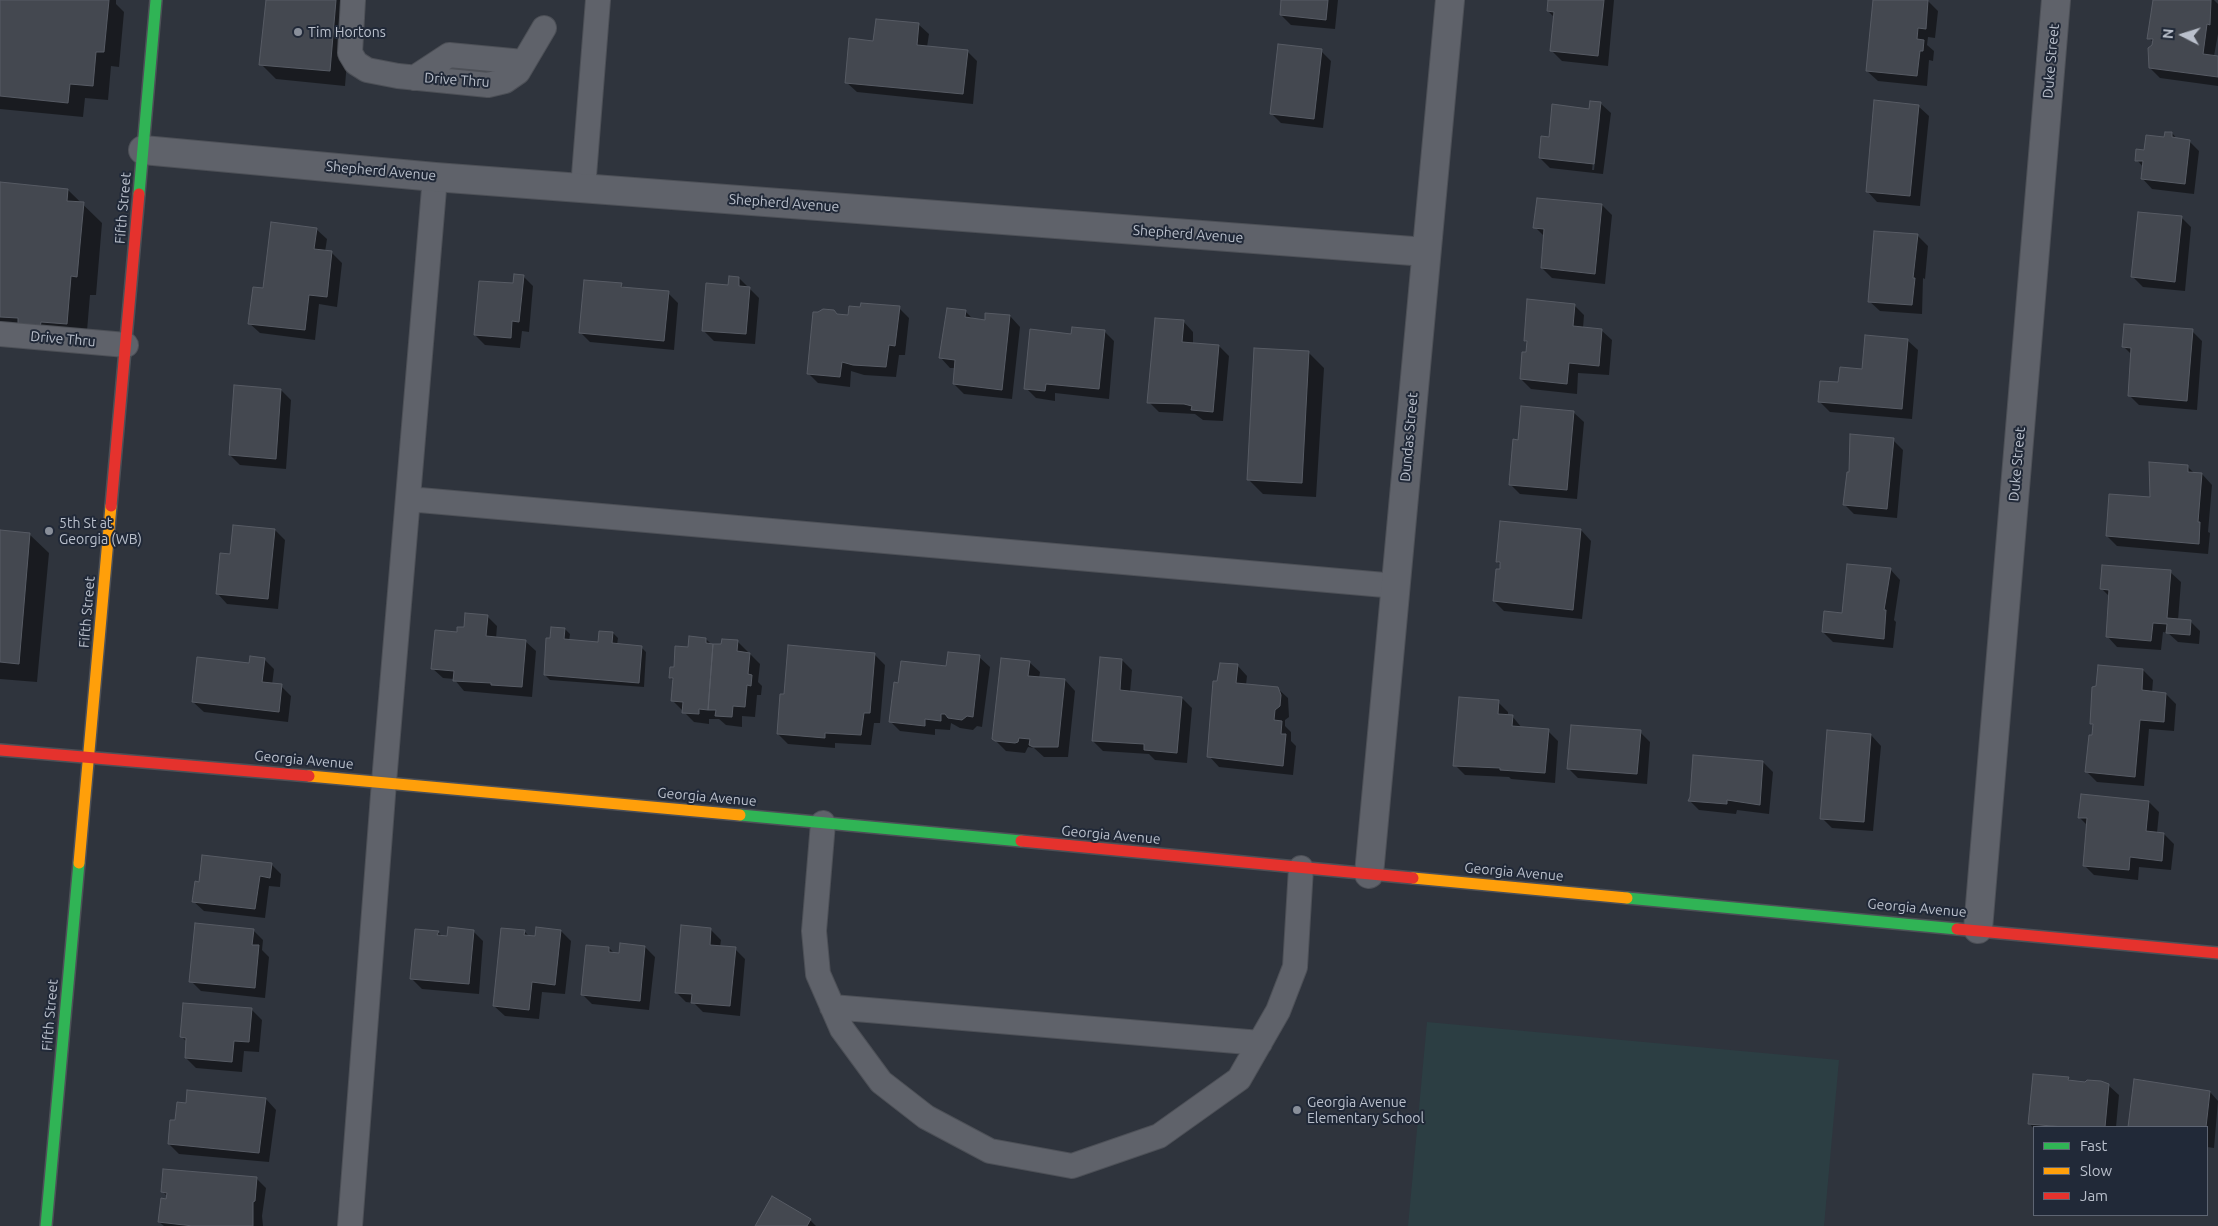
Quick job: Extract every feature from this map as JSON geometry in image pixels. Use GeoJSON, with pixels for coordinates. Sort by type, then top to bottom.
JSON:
{"type":"FeatureCollection","features":[{"type":"Feature","properties":{"kind":"street","name":"Fifth Street"},"geometry":{"type":"LineString","coordinates":[[46,1226],[156,0]]}},
{"type":"Feature","properties":{"kind":"street","name":"Dundas Street"},"geometry":{"type":"LineString","coordinates":[[1369,874],[1450,0]]}},
{"type":"Feature","properties":{"kind":"street","name":"Duke Street"},"geometry":{"type":"LineString","coordinates":[[1978,928],[2056,0]]}},
{"type":"Feature","properties":{"kind":"street","name":"Shepherd Avenue"},"geometry":{"type":"LineString","coordinates":[[143,150],[435,177],[1426,252]]}},
{"type":"Feature","properties":{"kind":"street","name":"Georgia Avenue"},"geometry":{"type":"LineString","coordinates":[[0,750],[384,782],[1301,868],[1978,928],[2218,953]]}},
{"type":"Feature","properties":{"kind":"lane","name":"Drive Thru"},"geometry":{"type":"LineString","coordinates":[[353,0],[350,53],[356,63],[366,70],[414,78],[448,55],[523,62],[544,28]]}},
{"type":"Feature","properties":{"kind":"lane"},"geometry":{"type":"LineString","coordinates":[[583,188],[598,0]]}},
{"type":"Feature","properties":{"kind":"lane"},"geometry":{"type":"LineString","coordinates":[[350,1226],[384,782],[435,177]]}},
{"type":"Feature","properties":{"kind":"lane","name":"Drive Thru"},"geometry":{"type":"LineString","coordinates":[[0,334],[126,345]]}},
{"type":"Feature","properties":{"kind":"lane"},"geometry":{"type":"LineString","coordinates":[[408,499],[1396,586]]}},
{"type":"Feature","properties":{"kind":"lane"},"geometry":{"type":"LineString","coordinates":[[823,823],[814,931],[818,974],[842,1029],[881,1082],[926,1117],[990,1151],[1072,1166],[1159,1136],[1239,1079],[1278,1011],[1295,967],[1301,868]]}},
{"type":"Feature","properties":{"kind":"lane"},"geometry":{"type":"LineString","coordinates":[[832,1007],[1260,1043]]}},
{"type":"Feature","properties":{"kind":"shaded area"},"geometry":{"type":"Polygon","coordinates":[[[1427,1022],[1839,1060],[1824,1226],[1408,1226],[1427,1022]]]}},
{"type":"Feature","properties":{"kind":"building"},"geometry":{"type":"Polygon","coordinates":[[[0,0],[109,0],[104,52],[96,52],[93,86],[70,84],[68,103],[0,96],[0,0]]]}},
{"type":"Feature","properties":{"kind":"building","name":"Tim Hortons"},"geometry":{"type":"Polygon","coordinates":[[[266,0],[336,0],[330,71],[259,65],[266,0]]]}},
{"type":"Feature","properties":{"kind":"building"},"geometry":{"type":"Polygon","coordinates":[[[1281,0],[1328,0],[1326,20],[1280,15],[1281,0]]]}},
{"type":"Feature","properties":{"kind":"building"},"geometry":{"type":"Polygon","coordinates":[[[1548,0],[1604,0],[1598,56],[1550,51],[1554,12],[1547,11],[1548,0]]]}},
{"type":"Feature","properties":{"kind":"building"},"geometry":{"type":"Polygon","coordinates":[[[1873,0],[1928,0],[1926,29],[1918,28],[1917,39],[1924,40],[1923,51],[1920,51],[1917,76],[1866,71],[1873,0]]]}},
{"type":"Feature","properties":{"kind":"building"},"geometry":{"type":"Polygon","coordinates":[[[2153,0],[2211,0],[2210,25],[2207,24],[2203,54],[2218,56],[2218,77],[2149,68],[2148,48],[2152,45],[2153,39],[2147,39],[2153,0]]]}},
{"type":"Feature","properties":{"kind":"building"},"geometry":{"type":"Polygon","coordinates":[[[876,19],[919,23],[917,45],[968,50],[963,94],[845,83],[849,38],[873,41],[876,19]]]}},
{"type":"Feature","properties":{"kind":"building"},"geometry":{"type":"Polygon","coordinates":[[[1278,44],[1322,49],[1314,119],[1270,114],[1278,44]]]}},
{"type":"Feature","properties":{"kind":"building"},"geometry":{"type":"Polygon","coordinates":[[[1874,100],[1919,105],[1910,196],[1866,192],[1874,100]]]}},
{"type":"Feature","properties":{"kind":"building"},"geometry":{"type":"Polygon","coordinates":[[[1590,101],[1601,102],[1594,164],[1539,158],[1541,136],[1549,137],[1552,104],[1589,109],[1590,101]]]}},
{"type":"Feature","properties":{"kind":"building"},"geometry":{"type":"Polygon","coordinates":[[[2165,132],[2172,132],[2172,137],[2190,140],[2185,184],[2141,179],[2143,161],[2135,161],[2136,149],[2144,150],[2146,135],[2164,137],[2165,132]]]}},
{"type":"Feature","properties":{"kind":"building"},"geometry":{"type":"Polygon","coordinates":[[[0,182],[68,189],[67,201],[84,202],[77,277],[71,276],[67,324],[41,322],[40,328],[18,326],[18,318],[0,317],[0,182]]]}},
{"type":"Feature","properties":{"kind":"building"},"geometry":{"type":"Polygon","coordinates":[[[1537,198],[1602,204],[1595,274],[1541,268],[1544,229],[1533,228],[1537,198]]]}},
{"type":"Feature","properties":{"kind":"building"},"geometry":{"type":"Polygon","coordinates":[[[2138,212],[2182,216],[2175,282],[2131,277],[2138,212]]]}},
{"type":"Feature","properties":{"kind":"building"},"geometry":{"type":"Polygon","coordinates":[[[271,222],[317,228],[314,249],[332,251],[327,297],[309,295],[305,330],[248,324],[253,287],[263,288],[271,222]]]}},
{"type":"Feature","properties":{"kind":"building"},"geometry":{"type":"Polygon","coordinates":[[[1874,231],[1918,234],[1912,305],[1868,302],[1874,231]]]}},
{"type":"Feature","properties":{"kind":"building"},"geometry":{"type":"Polygon","coordinates":[[[514,274],[524,275],[519,322],[512,321],[511,338],[474,335],[479,281],[513,283],[514,274]]]}},
{"type":"Feature","properties":{"kind":"building"},"geometry":{"type":"Polygon","coordinates":[[[729,276],[739,277],[739,286],[750,287],[746,334],[702,331],[706,283],[728,285],[729,276]]]}},
{"type":"Feature","properties":{"kind":"building"},"geometry":{"type":"Polygon","coordinates":[[[584,280],[622,283],[621,287],[669,291],[664,341],[579,333],[584,280]]]}},
{"type":"Feature","properties":{"kind":"building"},"geometry":{"type":"Polygon","coordinates":[[[1527,299],[1575,304],[1573,326],[1602,329],[1599,366],[1569,363],[1567,384],[1520,379],[1522,352],[1526,352],[1527,341],[1524,341],[1527,299]]]}},
{"type":"Feature","properties":{"kind":"building"},"geometry":{"type":"Polygon","coordinates":[[[861,303],[900,306],[895,346],[889,345],[886,367],[853,365],[842,362],[840,377],[807,374],[813,312],[823,309],[834,310],[837,314],[848,315],[849,306],[860,307],[861,303]]]}},
{"type":"Feature","properties":{"kind":"building"},"geometry":{"type":"Polygon","coordinates":[[[947,308],[966,310],[965,317],[985,320],[985,313],[1010,315],[1002,390],[953,384],[955,360],[939,358],[947,308]]]}},
{"type":"Feature","properties":{"kind":"building"},"geometry":{"type":"Polygon","coordinates":[[[1155,318],[1184,320],[1182,342],[1219,345],[1213,412],[1191,410],[1192,406],[1184,404],[1147,403],[1155,318]]]}},
{"type":"Feature","properties":{"kind":"building"},"geometry":{"type":"Polygon","coordinates":[[[2124,324],[2193,329],[2187,401],[2128,396],[2131,348],[2122,347],[2124,324]]]}},
{"type":"Feature","properties":{"kind":"building"},"geometry":{"type":"Polygon","coordinates":[[[1072,327],[1105,330],[1099,389],[1046,384],[1045,391],[1024,389],[1030,329],[1071,334],[1072,327]]]}},
{"type":"Feature","properties":{"kind":"building"},"geometry":{"type":"Polygon","coordinates":[[[1865,335],[1908,339],[1902,409],[1818,402],[1820,381],[1838,382],[1840,367],[1862,369],[1865,335]]]}},
{"type":"Feature","properties":{"kind":"building"},"geometry":{"type":"Polygon","coordinates":[[[1254,348],[1309,351],[1302,483],[1247,480],[1254,348]]]}},
{"type":"Feature","properties":{"kind":"building"},"geometry":{"type":"Polygon","coordinates":[[[234,385],[281,389],[276,459],[229,455],[234,385]]]}},
{"type":"Feature","properties":{"kind":"building"},"geometry":{"type":"Polygon","coordinates":[[[1521,406],[1574,411],[1567,490],[1509,485],[1513,439],[1518,440],[1521,406]]]}},
{"type":"Feature","properties":{"kind":"building"},"geometry":{"type":"Polygon","coordinates":[[[1850,434],[1894,438],[1887,509],[1843,505],[1847,472],[1849,472],[1850,434]]]}},
{"type":"Feature","properties":{"kind":"building"},"geometry":{"type":"Polygon","coordinates":[[[2149,462],[2188,465],[2188,472],[2202,473],[2198,522],[2200,522],[2199,544],[2106,536],[2109,494],[2150,497],[2149,462]]]}},
{"type":"Feature","properties":{"kind":"building"},"geometry":{"type":"Polygon","coordinates":[[[1500,521],[1581,529],[1573,610],[1493,601],[1496,569],[1500,569],[1500,562],[1496,562],[1500,521]]]}},
{"type":"Feature","properties":{"kind":"building"},"geometry":{"type":"Polygon","coordinates":[[[233,525],[275,529],[268,599],[216,594],[220,553],[230,554],[233,525]]]}},
{"type":"Feature","properties":{"kind":"building"},"geometry":{"type":"Polygon","coordinates":[[[0,530],[30,533],[19,664],[0,662],[0,530]]]}},
{"type":"Feature","properties":{"kind":"building"},"geometry":{"type":"Polygon","coordinates":[[[1847,564],[1891,568],[1884,610],[1886,610],[1884,639],[1822,632],[1824,611],[1842,613],[1847,564]]]}},
{"type":"Feature","properties":{"kind":"building"},"geometry":{"type":"Polygon","coordinates":[[[2102,565],[2171,570],[2167,618],[2191,620],[2190,635],[2166,633],[2167,624],[2153,623],[2151,641],[2106,637],[2109,590],[2100,589],[2102,565]]]}},
{"type":"Feature","properties":{"kind":"building"},"geometry":{"type":"Polygon","coordinates":[[[465,613],[488,615],[486,636],[526,640],[522,687],[453,681],[454,671],[431,669],[435,630],[457,632],[457,627],[464,627],[465,613]]]}},
{"type":"Feature","properties":{"kind":"building"},"geometry":{"type":"Polygon","coordinates":[[[551,627],[565,628],[564,639],[598,642],[599,631],[613,632],[612,643],[642,646],[639,683],[544,675],[546,638],[550,638],[551,627]]]}},
{"type":"Feature","properties":{"kind":"building"},"geometry":{"type":"Polygon","coordinates":[[[689,636],[706,638],[706,643],[713,644],[708,710],[699,709],[699,714],[682,713],[683,702],[671,701],[673,678],[669,678],[670,667],[674,667],[675,646],[688,647],[689,636]]]}},
{"type":"Feature","properties":{"kind":"building"},"geometry":{"type":"Polygon","coordinates":[[[722,639],[738,640],[737,651],[750,653],[748,674],[752,675],[751,686],[747,685],[745,707],[733,706],[732,717],[715,716],[716,710],[708,710],[713,644],[721,644],[722,639]]]}},
{"type":"Feature","properties":{"kind":"building"},"geometry":{"type":"Polygon","coordinates":[[[788,645],[875,653],[870,713],[864,713],[861,735],[825,733],[825,738],[777,734],[780,694],[784,694],[788,645]]]}},
{"type":"Feature","properties":{"kind":"building"},"geometry":{"type":"Polygon","coordinates":[[[948,652],[980,655],[973,717],[967,716],[962,720],[948,718],[945,714],[941,714],[941,721],[925,719],[925,726],[889,722],[894,682],[898,683],[901,661],[946,666],[948,652]]]}},
{"type":"Feature","properties":{"kind":"building"},"geometry":{"type":"Polygon","coordinates":[[[250,656],[265,658],[262,682],[282,684],[279,712],[192,702],[197,657],[249,663],[250,656]]]}},
{"type":"Feature","properties":{"kind":"building"},"geometry":{"type":"Polygon","coordinates":[[[1100,657],[1122,659],[1120,690],[1182,697],[1177,753],[1144,750],[1144,744],[1092,741],[1100,657]]]}},
{"type":"Feature","properties":{"kind":"building"},"geometry":{"type":"Polygon","coordinates":[[[1001,658],[1030,661],[1028,676],[1065,679],[1058,747],[1033,747],[1029,745],[1030,739],[1019,738],[1018,742],[1015,743],[992,739],[1001,658]]]}},
{"type":"Feature","properties":{"kind":"building"},"geometry":{"type":"Polygon","coordinates":[[[1220,663],[1238,664],[1236,683],[1278,687],[1281,695],[1280,706],[1275,710],[1274,720],[1282,721],[1281,734],[1286,734],[1283,766],[1207,757],[1213,681],[1217,681],[1220,663]]]}},
{"type":"Feature","properties":{"kind":"building"},"geometry":{"type":"Polygon","coordinates":[[[2098,665],[2143,669],[2142,690],[2166,693],[2164,722],[2140,720],[2135,777],[2085,772],[2089,735],[2092,735],[2093,724],[2090,724],[2092,687],[2096,686],[2098,665]]]}},
{"type":"Feature","properties":{"kind":"building"},"geometry":{"type":"Polygon","coordinates":[[[1459,697],[1499,700],[1498,714],[1513,715],[1512,726],[1549,729],[1545,773],[1500,770],[1500,768],[1453,766],[1459,697]]]}},
{"type":"Feature","properties":{"kind":"building"},"geometry":{"type":"Polygon","coordinates":[[[1571,725],[1641,730],[1637,774],[1567,769],[1571,725]]]}},
{"type":"Feature","properties":{"kind":"building"},"geometry":{"type":"Polygon","coordinates":[[[1827,730],[1871,734],[1864,822],[1820,819],[1827,730]]]}},
{"type":"Feature","properties":{"kind":"building"},"geometry":{"type":"Polygon","coordinates":[[[1693,755],[1763,761],[1760,805],[1727,800],[1727,804],[1688,801],[1690,797],[1693,755]]]}},
{"type":"Feature","properties":{"kind":"building"},"geometry":{"type":"Polygon","coordinates":[[[2081,794],[2149,801],[2146,831],[2164,833],[2162,861],[2130,857],[2129,870],[2083,866],[2087,818],[2078,818],[2081,794]]]}},
{"type":"Feature","properties":{"kind":"building"},"geometry":{"type":"Polygon","coordinates":[[[202,855],[272,863],[270,878],[260,876],[255,909],[192,902],[195,881],[199,882],[202,855]]]}},
{"type":"Feature","properties":{"kind":"building"},"geometry":{"type":"Polygon","coordinates":[[[195,923],[254,929],[252,945],[259,945],[255,988],[189,982],[195,923]]]}},
{"type":"Feature","properties":{"kind":"building"},"geometry":{"type":"Polygon","coordinates":[[[681,925],[711,928],[710,945],[736,947],[730,1006],[691,1003],[692,994],[675,993],[681,925]]]}},
{"type":"Feature","properties":{"kind":"building"},"geometry":{"type":"Polygon","coordinates":[[[448,927],[474,930],[469,984],[410,979],[415,929],[439,931],[437,935],[447,936],[448,927]]]}},
{"type":"Feature","properties":{"kind":"building"},"geometry":{"type":"Polygon","coordinates":[[[536,927],[561,930],[555,985],[532,982],[529,1010],[493,1006],[501,928],[525,930],[524,935],[535,936],[536,927]]]}},
{"type":"Feature","properties":{"kind":"building"},"geometry":{"type":"Polygon","coordinates":[[[620,943],[645,946],[640,1001],[581,995],[586,945],[609,947],[609,952],[619,953],[620,943]]]}},
{"type":"Feature","properties":{"kind":"building"},"geometry":{"type":"Polygon","coordinates":[[[183,1003],[252,1008],[249,1042],[234,1041],[232,1062],[185,1058],[186,1038],[180,1037],[183,1003]]]}},
{"type":"Feature","properties":{"kind":"building"},"geometry":{"type":"Polygon","coordinates":[[[2033,1074],[2069,1077],[2068,1080],[2085,1082],[2087,1080],[2101,1081],[2109,1084],[2105,1126],[2028,1124],[2033,1074]]]}},
{"type":"Feature","properties":{"kind":"building"},"geometry":{"type":"Polygon","coordinates":[[[2134,1079],[2210,1091],[2206,1126],[2128,1126],[2134,1079]]]}},
{"type":"Feature","properties":{"kind":"building"},"geometry":{"type":"Polygon","coordinates":[[[187,1090],[266,1098],[259,1153],[168,1144],[170,1120],[175,1120],[177,1102],[186,1103],[187,1090]]]}},
{"type":"Feature","properties":{"kind":"building"},"geometry":{"type":"Polygon","coordinates":[[[163,1169],[257,1177],[255,1201],[253,1202],[253,1226],[193,1226],[158,1222],[161,1198],[166,1199],[167,1193],[161,1192],[163,1169]]]}},
{"type":"Feature","properties":{"kind":"building"},"geometry":{"type":"Polygon","coordinates":[[[772,1196],[811,1219],[807,1226],[755,1226],[772,1196]]]}},
{"type":"Feature","properties":{"kind":"traffic: fast"},"geometry":{"type":"LineString","coordinates":[[139,194],[156,0]]}},
{"type":"Feature","properties":{"kind":"traffic: fast"},"geometry":{"type":"LineString","coordinates":[[740,815],[1021,841]]}},
{"type":"Feature","properties":{"kind":"traffic: fast"},"geometry":{"type":"LineString","coordinates":[[46,1226],[79,863]]}},
{"type":"Feature","properties":{"kind":"traffic: fast"},"geometry":{"type":"LineString","coordinates":[[1627,898],[1957,929]]}},
{"type":"Feature","properties":{"kind":"traffic: slow"},"geometry":{"type":"LineString","coordinates":[[79,863],[111,506]]}},
{"type":"Feature","properties":{"kind":"traffic: slow"},"geometry":{"type":"LineString","coordinates":[[309,776],[740,815]]}},
{"type":"Feature","properties":{"kind":"traffic: slow"},"geometry":{"type":"LineString","coordinates":[[1413,878],[1627,898]]}},
{"type":"Feature","properties":{"kind":"traffic: jam"},"geometry":{"type":"LineString","coordinates":[[111,506],[139,194]]}},
{"type":"Feature","properties":{"kind":"traffic: jam"},"geometry":{"type":"LineString","coordinates":[[0,750],[309,776]]}},
{"type":"Feature","properties":{"kind":"traffic: jam"},"geometry":{"type":"LineString","coordinates":[[1021,841],[1413,878]]}},
{"type":"Feature","properties":{"kind":"traffic: jam"},"geometry":{"type":"LineString","coordinates":[[1957,929],[2218,953]]}},
{"type":"Feature","properties":{"kind":"place","name":"Tim Hortons"},"geometry":{"type":"Point","coordinates":[298,32]}},
{"type":"Feature","properties":{"kind":"place","name":"5th St at Georgia (WB)"},"geometry":{"type":"Point","coordinates":[49,531]}},
{"type":"Feature","properties":{"kind":"place","name":"Georgia Avenue Elementary School"},"geometry":{"type":"Point","coordinates":[1297,1110]}}]}
